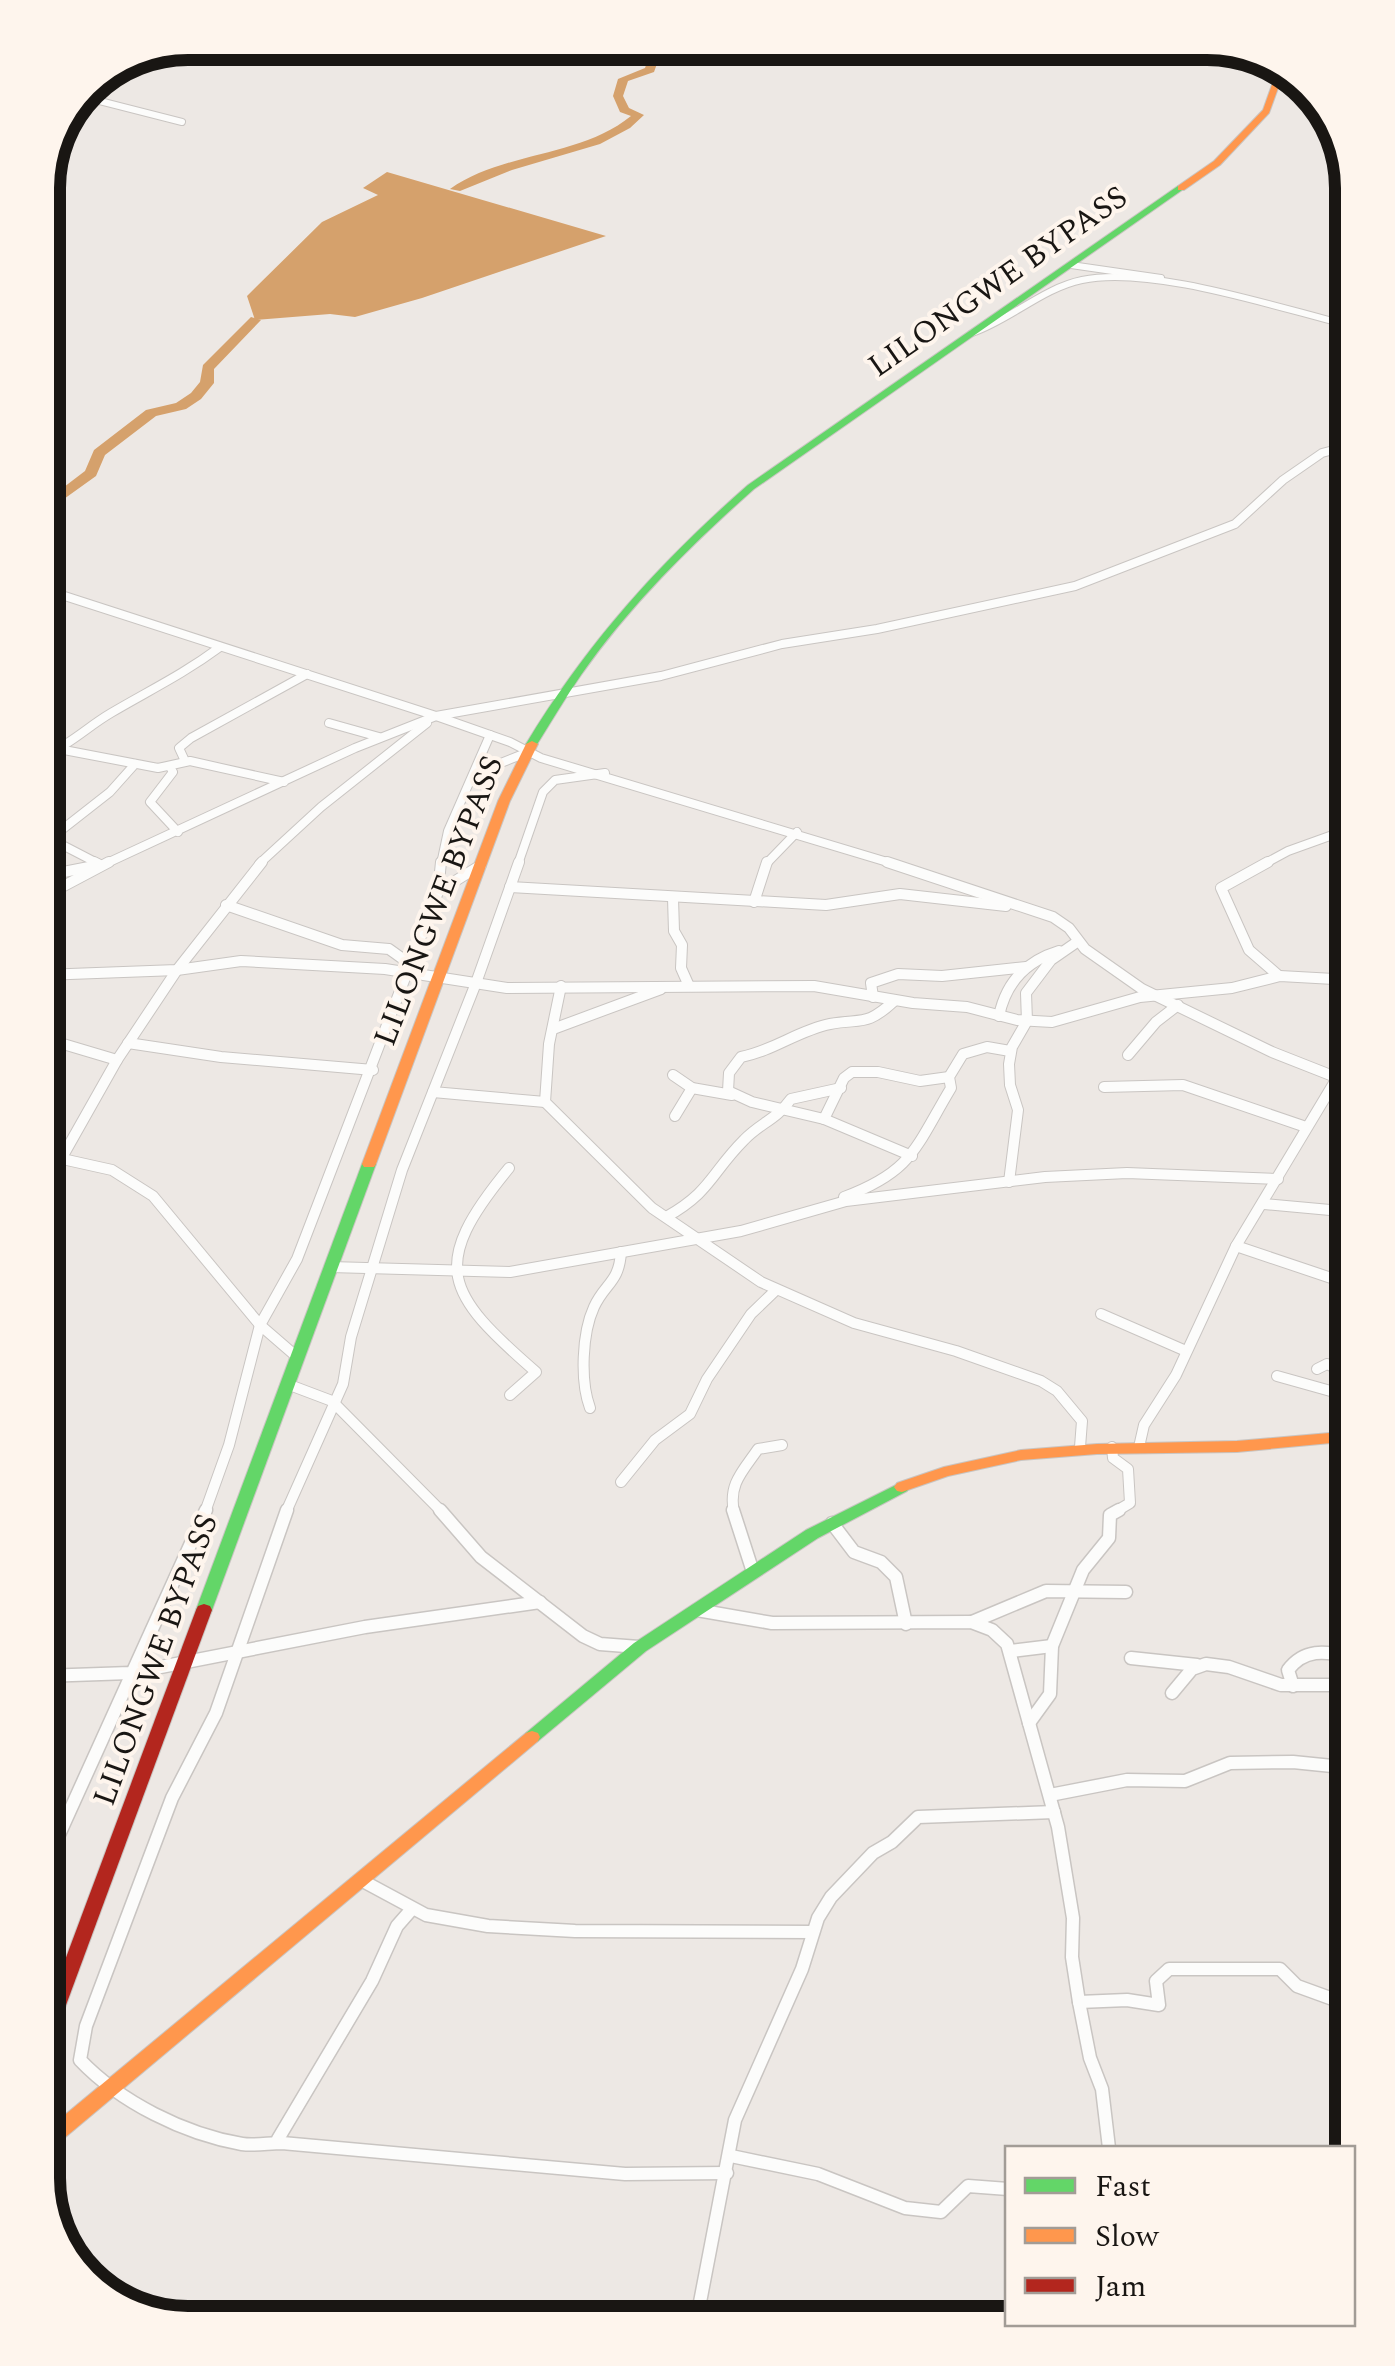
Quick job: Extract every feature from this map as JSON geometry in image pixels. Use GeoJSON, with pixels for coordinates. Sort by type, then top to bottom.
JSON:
{"type":"FeatureCollection","features":[{"type":"Feature","properties":{"kind":"main road","name":"LILONGWE BYPASS"},"geometry":{"type":"LineString","coordinates":[[60,1996],[480,865],[526,753],[560,692],[632,598],[707,524],[751,487],[1194,181],[1238,146],[1266,112],[1278,81]]}},
{"type":"Feature","properties":{"kind":"main road"},"geometry":{"type":"LineString","coordinates":[[60,2130],[640,1647],[832,1523],[892,1491],[942,1471],[1008,1455],[1080,1448],[1226,1446],[1335,1437]]}},
{"type":"Feature","properties":{"kind":"street"},"geometry":{"type":"LineString","coordinates":[[95,100],[182,122]]}},
{"type":"Feature","properties":{"kind":"street"},"geometry":{"type":"LineString","coordinates":[[1071,265],[1131,272],[1335,319]]}},
{"type":"Feature","properties":{"kind":"street"},"geometry":{"type":"LineString","coordinates":[[971,333],[998,325],[1078,280],[1100,276],[1335,320]]}},
{"type":"Feature","properties":{"kind":"street"},"geometry":{"type":"LineString","coordinates":[[60,887],[100,864],[178,832],[379,737],[436,716],[661,676],[782,644],[877,629],[1075,586],[1235,524],[1283,480],[1322,453],[1335,450]]}},
{"type":"Feature","properties":{"kind":"street"},"geometry":{"type":"LineString","coordinates":[[60,595],[436,716],[510,742],[526,753],[797,832],[1025,908],[1069,928],[1076,942],[1127,980],[1335,1082]]}},
{"type":"Feature","properties":{"kind":"street"},"geometry":{"type":"LineString","coordinates":[[62,748],[109,714],[140,701],[220,647]]}},
{"type":"Feature","properties":{"kind":"street"},"geometry":{"type":"LineString","coordinates":[[284,782],[185,761],[179,756],[179,748],[307,674]]}},
{"type":"Feature","properties":{"kind":"street"},"geometry":{"type":"LineString","coordinates":[[297,1358],[260,1324],[153,1196],[112,1170],[61,1157],[116,1060],[226,905],[281,841],[436,716]]}},
{"type":"Feature","properties":{"kind":"street"},"geometry":{"type":"LineString","coordinates":[[330,723],[379,737]]}},
{"type":"Feature","properties":{"kind":"street"},"geometry":{"type":"LineString","coordinates":[[60,1830],[130,1673],[157,1626],[205,1513],[229,1445],[260,1324],[297,1258],[373,1070],[438,892],[444,870],[442,850],[478,772],[490,735]]}},
{"type":"Feature","properties":{"kind":"street"},"geometry":{"type":"LineString","coordinates":[[62,748],[135,764],[170,767],[185,761]]}},
{"type":"Feature","properties":{"kind":"street"},"geometry":{"type":"LineString","coordinates":[[478,772],[526,753]]}},
{"type":"Feature","properties":{"kind":"street"},"geometry":{"type":"LineString","coordinates":[[60,827],[110,792],[135,764]]}},
{"type":"Feature","properties":{"kind":"street"},"geometry":{"type":"LineString","coordinates":[[170,767],[173,772],[150,802],[178,832]]}},
{"type":"Feature","properties":{"kind":"street"},"geometry":{"type":"LineString","coordinates":[[605,773],[549,784],[396,1188],[351,1337],[342,1384],[278,1529],[216,1714],[172,1798],[86,2026],[80,2060],[90,2074],[114,2088],[206,2133],[248,2144],[278,2139],[297,2146],[624,2174],[727,2174]]}},
{"type":"Feature","properties":{"kind":"street"},"geometry":{"type":"LineString","coordinates":[[754,902],[768,861],[797,832]]}},
{"type":"Feature","properties":{"kind":"street"},"geometry":{"type":"LineString","coordinates":[[1280,976],[1249,950],[1222,888],[1288,850],[1335,834]]}},
{"type":"Feature","properties":{"kind":"street"},"geometry":{"type":"LineString","coordinates":[[60,844],[100,864]]}},
{"type":"Feature","properties":{"kind":"street"},"geometry":{"type":"LineString","coordinates":[[60,872],[100,864]]}},
{"type":"Feature","properties":{"kind":"street"},"geometry":{"type":"LineString","coordinates":[[438,892],[480,865]]}},
{"type":"Feature","properties":{"kind":"street"},"geometry":{"type":"LineString","coordinates":[[510,888],[833,905],[900,894],[1025,908]]}},
{"type":"Feature","properties":{"kind":"street"},"geometry":{"type":"LineString","coordinates":[[673,898],[674,930],[682,945],[682,968],[689,986]]}},
{"type":"Feature","properties":{"kind":"street"},"geometry":{"type":"LineString","coordinates":[[226,905],[342,945],[389,949],[403,960],[407,971]]}},
{"type":"Feature","properties":{"kind":"street"},"geometry":{"type":"LineString","coordinates":[[1009,1182],[1018,1110],[1010,1085],[1010,1052],[1027,1020],[1026,992],[1076,942]]}},
{"type":"Feature","properties":{"kind":"street"},"geometry":{"type":"LineString","coordinates":[[999,1016],[1002,994],[1026,968],[1044,956],[1064,950]]}},
{"type":"Feature","properties":{"kind":"street"},"geometry":{"type":"LineString","coordinates":[[60,975],[177,970],[241,961],[407,971],[507,988],[814,986],[966,1007],[1027,1020],[1072,1020],[1156,994],[1232,988],[1280,976],[1335,979]]}},
{"type":"Feature","properties":{"kind":"street"},"geometry":{"type":"LineString","coordinates":[[873,997],[875,980],[898,974],[942,976],[1026,968]]}},
{"type":"Feature","properties":{"kind":"street"},"geometry":{"type":"LineString","coordinates":[[545,1102],[561,986]]}},
{"type":"Feature","properties":{"kind":"street"},"geometry":{"type":"LineString","coordinates":[[554,1030],[667,987]]}},
{"type":"Feature","properties":{"kind":"street"},"geometry":{"type":"LineString","coordinates":[[733,1096],[728,1092],[729,1073],[741,1057],[763,1053],[829,1024],[857,1024],[880,1014],[894,1000]]}},
{"type":"Feature","properties":{"kind":"street"},"geometry":{"type":"LineString","coordinates":[[1128,1055],[1156,1022],[1178,1005]]}},
{"type":"Feature","properties":{"kind":"street"},"geometry":{"type":"LineString","coordinates":[[128,1042],[220,1057],[373,1070]]}},
{"type":"Feature","properties":{"kind":"street"},"geometry":{"type":"LineString","coordinates":[[60,1043],[116,1060]]}},
{"type":"Feature","properties":{"kind":"street"},"geometry":{"type":"LineString","coordinates":[[824,1119],[844,1078],[852,1072],[878,1072],[920,1081],[948,1077],[967,1050],[987,1047],[1010,1052]]}},
{"type":"Feature","properties":{"kind":"street"},"geometry":{"type":"LineString","coordinates":[[672,1074],[679,1083],[692,1088],[824,1119],[912,1156]]}},
{"type":"Feature","properties":{"kind":"street"},"geometry":{"type":"LineString","coordinates":[[822,1208],[883,1182],[912,1156],[951,1088],[948,1077]]}},
{"type":"Feature","properties":{"kind":"street"},"geometry":{"type":"LineString","coordinates":[[1139,1448],[1144,1425],[1176,1375],[1236,1246],[1335,1084]]}},
{"type":"Feature","properties":{"kind":"street"},"geometry":{"type":"LineString","coordinates":[[1104,1088],[1182,1085],[1306,1128]]}},
{"type":"Feature","properties":{"kind":"street"},"geometry":{"type":"LineString","coordinates":[[675,1116],[692,1088]]}},
{"type":"Feature","properties":{"kind":"street"},"geometry":{"type":"LineString","coordinates":[[666,1217],[697,1200],[746,1138],[795,1097],[841,1088]]}},
{"type":"Feature","properties":{"kind":"street"},"geometry":{"type":"LineString","coordinates":[[433,1092],[545,1102],[604,1164],[666,1217],[776,1290],[854,1323],[956,1350],[1041,1381],[1057,1391],[1082,1421],[1080,1448]]}},
{"type":"Feature","properties":{"kind":"street"},"geometry":{"type":"LineString","coordinates":[[509,1168],[474,1206],[454,1250],[452,1272],[469,1304],[505,1346],[536,1372],[510,1394]]}},
{"type":"Feature","properties":{"kind":"street"},"geometry":{"type":"LineString","coordinates":[[330,1267],[510,1272],[702,1239],[822,1208],[1102,1173],[1278,1179]]}},
{"type":"Feature","properties":{"kind":"street"},"geometry":{"type":"LineString","coordinates":[[1264,1204],[1335,1210]]}},
{"type":"Feature","properties":{"kind":"street"},"geometry":{"type":"LineString","coordinates":[[1236,1246],[1335,1279]]}},
{"type":"Feature","properties":{"kind":"street"},"geometry":{"type":"LineString","coordinates":[[590,1408],[584,1392],[593,1308],[621,1272],[621,1252]]}},
{"type":"Feature","properties":{"kind":"street"},"geometry":{"type":"LineString","coordinates":[[621,1482],[655,1440],[690,1414],[706,1379],[752,1314],[776,1290]]}},
{"type":"Feature","properties":{"kind":"street"},"geometry":{"type":"LineString","coordinates":[[1102,1314],[1186,1350]]}},
{"type":"Feature","properties":{"kind":"street"},"geometry":{"type":"LineString","coordinates":[[1317,1370],[1327,1364],[1335,1368]]}},
{"type":"Feature","properties":{"kind":"street"},"geometry":{"type":"LineString","coordinates":[[1277,1376],[1291,1376],[1325,1394],[1335,1395]]}},
{"type":"Feature","properties":{"kind":"street"},"geometry":{"type":"LineString","coordinates":[[288,1384],[332,1401],[419,1486],[481,1557],[584,1636],[600,1644],[640,1647]]}},
{"type":"Feature","properties":{"kind":"street"},"geometry":{"type":"LineString","coordinates":[[753,1572],[730,1493],[737,1475],[748,1467],[758,1448],[782,1445]]}},
{"type":"Feature","properties":{"kind":"street"},"geometry":{"type":"LineString","coordinates":[[1030,1723],[1050,1694],[1052,1646],[1083,1570],[1109,1538],[1110,1515],[1130,1503],[1128,1469],[1113,1458],[1112,1447]]}},
{"type":"Feature","properties":{"kind":"street"},"geometry":{"type":"LineString","coordinates":[[832,1523],[854,1552],[881,1562],[896,1577],[906,1624]]}},
{"type":"Feature","properties":{"kind":"street"},"geometry":{"type":"LineString","coordinates":[[696,1610],[772,1623],[971,1622],[1039,1594],[1074,1590],[1126,1592]]}},
{"type":"Feature","properties":{"kind":"street"},"geometry":{"type":"LineString","coordinates":[[60,1675],[130,1673],[183,1665],[365,1627],[540,1602]]}},
{"type":"Feature","properties":{"kind":"street"},"geometry":{"type":"LineString","coordinates":[[971,1622],[992,1630],[1011,1652],[1050,1795],[1073,1918],[1072,1957],[1079,2002],[1090,2058],[1102,2089],[1109,2146]]}},
{"type":"Feature","properties":{"kind":"street"},"geometry":{"type":"LineString","coordinates":[[1011,1652],[1052,1646]]}},
{"type":"Feature","properties":{"kind":"street"},"geometry":{"type":"LineString","coordinates":[[1293,1686],[1288,1670],[1294,1659],[1308,1652],[1335,1654]]}},
{"type":"Feature","properties":{"kind":"street"},"geometry":{"type":"LineString","coordinates":[[1131,1658],[1219,1664],[1293,1686],[1335,1685]]}},
{"type":"Feature","properties":{"kind":"street"},"geometry":{"type":"LineString","coordinates":[[1172,1693],[1198,1665]]}},
{"type":"Feature","properties":{"kind":"street"},"geometry":{"type":"LineString","coordinates":[[1050,1795],[1127,1780],[1185,1781],[1230,1763],[1335,1766]]}},
{"type":"Feature","properties":{"kind":"street"},"geometry":{"type":"LineString","coordinates":[[700,2306],[740,2103],[831,1897],[873,1853],[892,1842],[918,1817],[1054,1812]]}},
{"type":"Feature","properties":{"kind":"street"},"geometry":{"type":"LineString","coordinates":[[361,1880],[411,1910],[442,1920],[575,1932],[813,1932]]}},
{"type":"Feature","properties":{"kind":"street"},"geometry":{"type":"LineString","coordinates":[[278,2139],[372,1981],[397,1926],[411,1910]]}},
{"type":"Feature","properties":{"kind":"street"},"geometry":{"type":"LineString","coordinates":[[1079,2002],[1127,2000],[1159,2005],[1156,1982],[1168,1969],[1250,1968],[1280,1969],[1297,1986],[1335,2000]]}},
{"type":"Feature","properties":{"kind":"street"},"geometry":{"type":"LineString","coordinates":[[731,2156],[818,2174],[905,2208],[941,2212],[968,2186],[1005,2190]]}},
{"type":"Feature","properties":{"kind":"shaded area"},"geometry":{"type":"Polygon","coordinates":[[[387,172],[606,236],[355,317],[330,314],[255,320],[247,296],[322,222],[378,195],[363,188],[387,172]]]}},
{"type":"Feature","properties":{"kind":"waterway"},"geometry":{"type":"LineString","coordinates":[[456,189],[508,167],[580,147],[626,126],[639,115],[624,110],[618,96],[623,79],[650,70],[653,60]]}},
{"type":"Feature","properties":{"kind":"waterway"},"geometry":{"type":"LineString","coordinates":[[241,332],[255,320]]}},
{"type":"Feature","properties":{"kind":"waterway"},"geometry":{"type":"LineString","coordinates":[[60,497],[91,473],[99,453],[151,413],[181,406],[196,396],[207,383],[208,368],[237,335]]}},
{"type":"Feature","properties":{"kind":"traffic: fast"},"geometry":{"type":"LineString","coordinates":[[532,744],[578,672],[630,606],[751,487],[1181,188]]}},
{"type":"Feature","properties":{"kind":"traffic: fast"},"geometry":{"type":"LineString","coordinates":[[204,1610],[369,1164]]}},
{"type":"Feature","properties":{"kind":"traffic: fast"},"geometry":{"type":"LineString","coordinates":[[532,1737],[640,1647],[812,1534],[902,1487]]}},
{"type":"Feature","properties":{"kind":"traffic: slow"},"geometry":{"type":"LineString","coordinates":[[1181,188],[1217,163],[1266,111],[1277,81]]}},
{"type":"Feature","properties":{"kind":"traffic: slow"},"geometry":{"type":"LineString","coordinates":[[369,1164],[504,801],[532,744]]}},
{"type":"Feature","properties":{"kind":"traffic: slow"},"geometry":{"type":"LineString","coordinates":[[902,1487],[944,1472],[1021,1455],[1237,1446],[1335,1437]]}},
{"type":"Feature","properties":{"kind":"traffic: slow"},"geometry":{"type":"LineString","coordinates":[[60,2130],[532,1737]]}},
{"type":"Feature","properties":{"kind":"traffic: jam"},"geometry":{"type":"LineString","coordinates":[[60,1997],[204,1610]]}}]}
